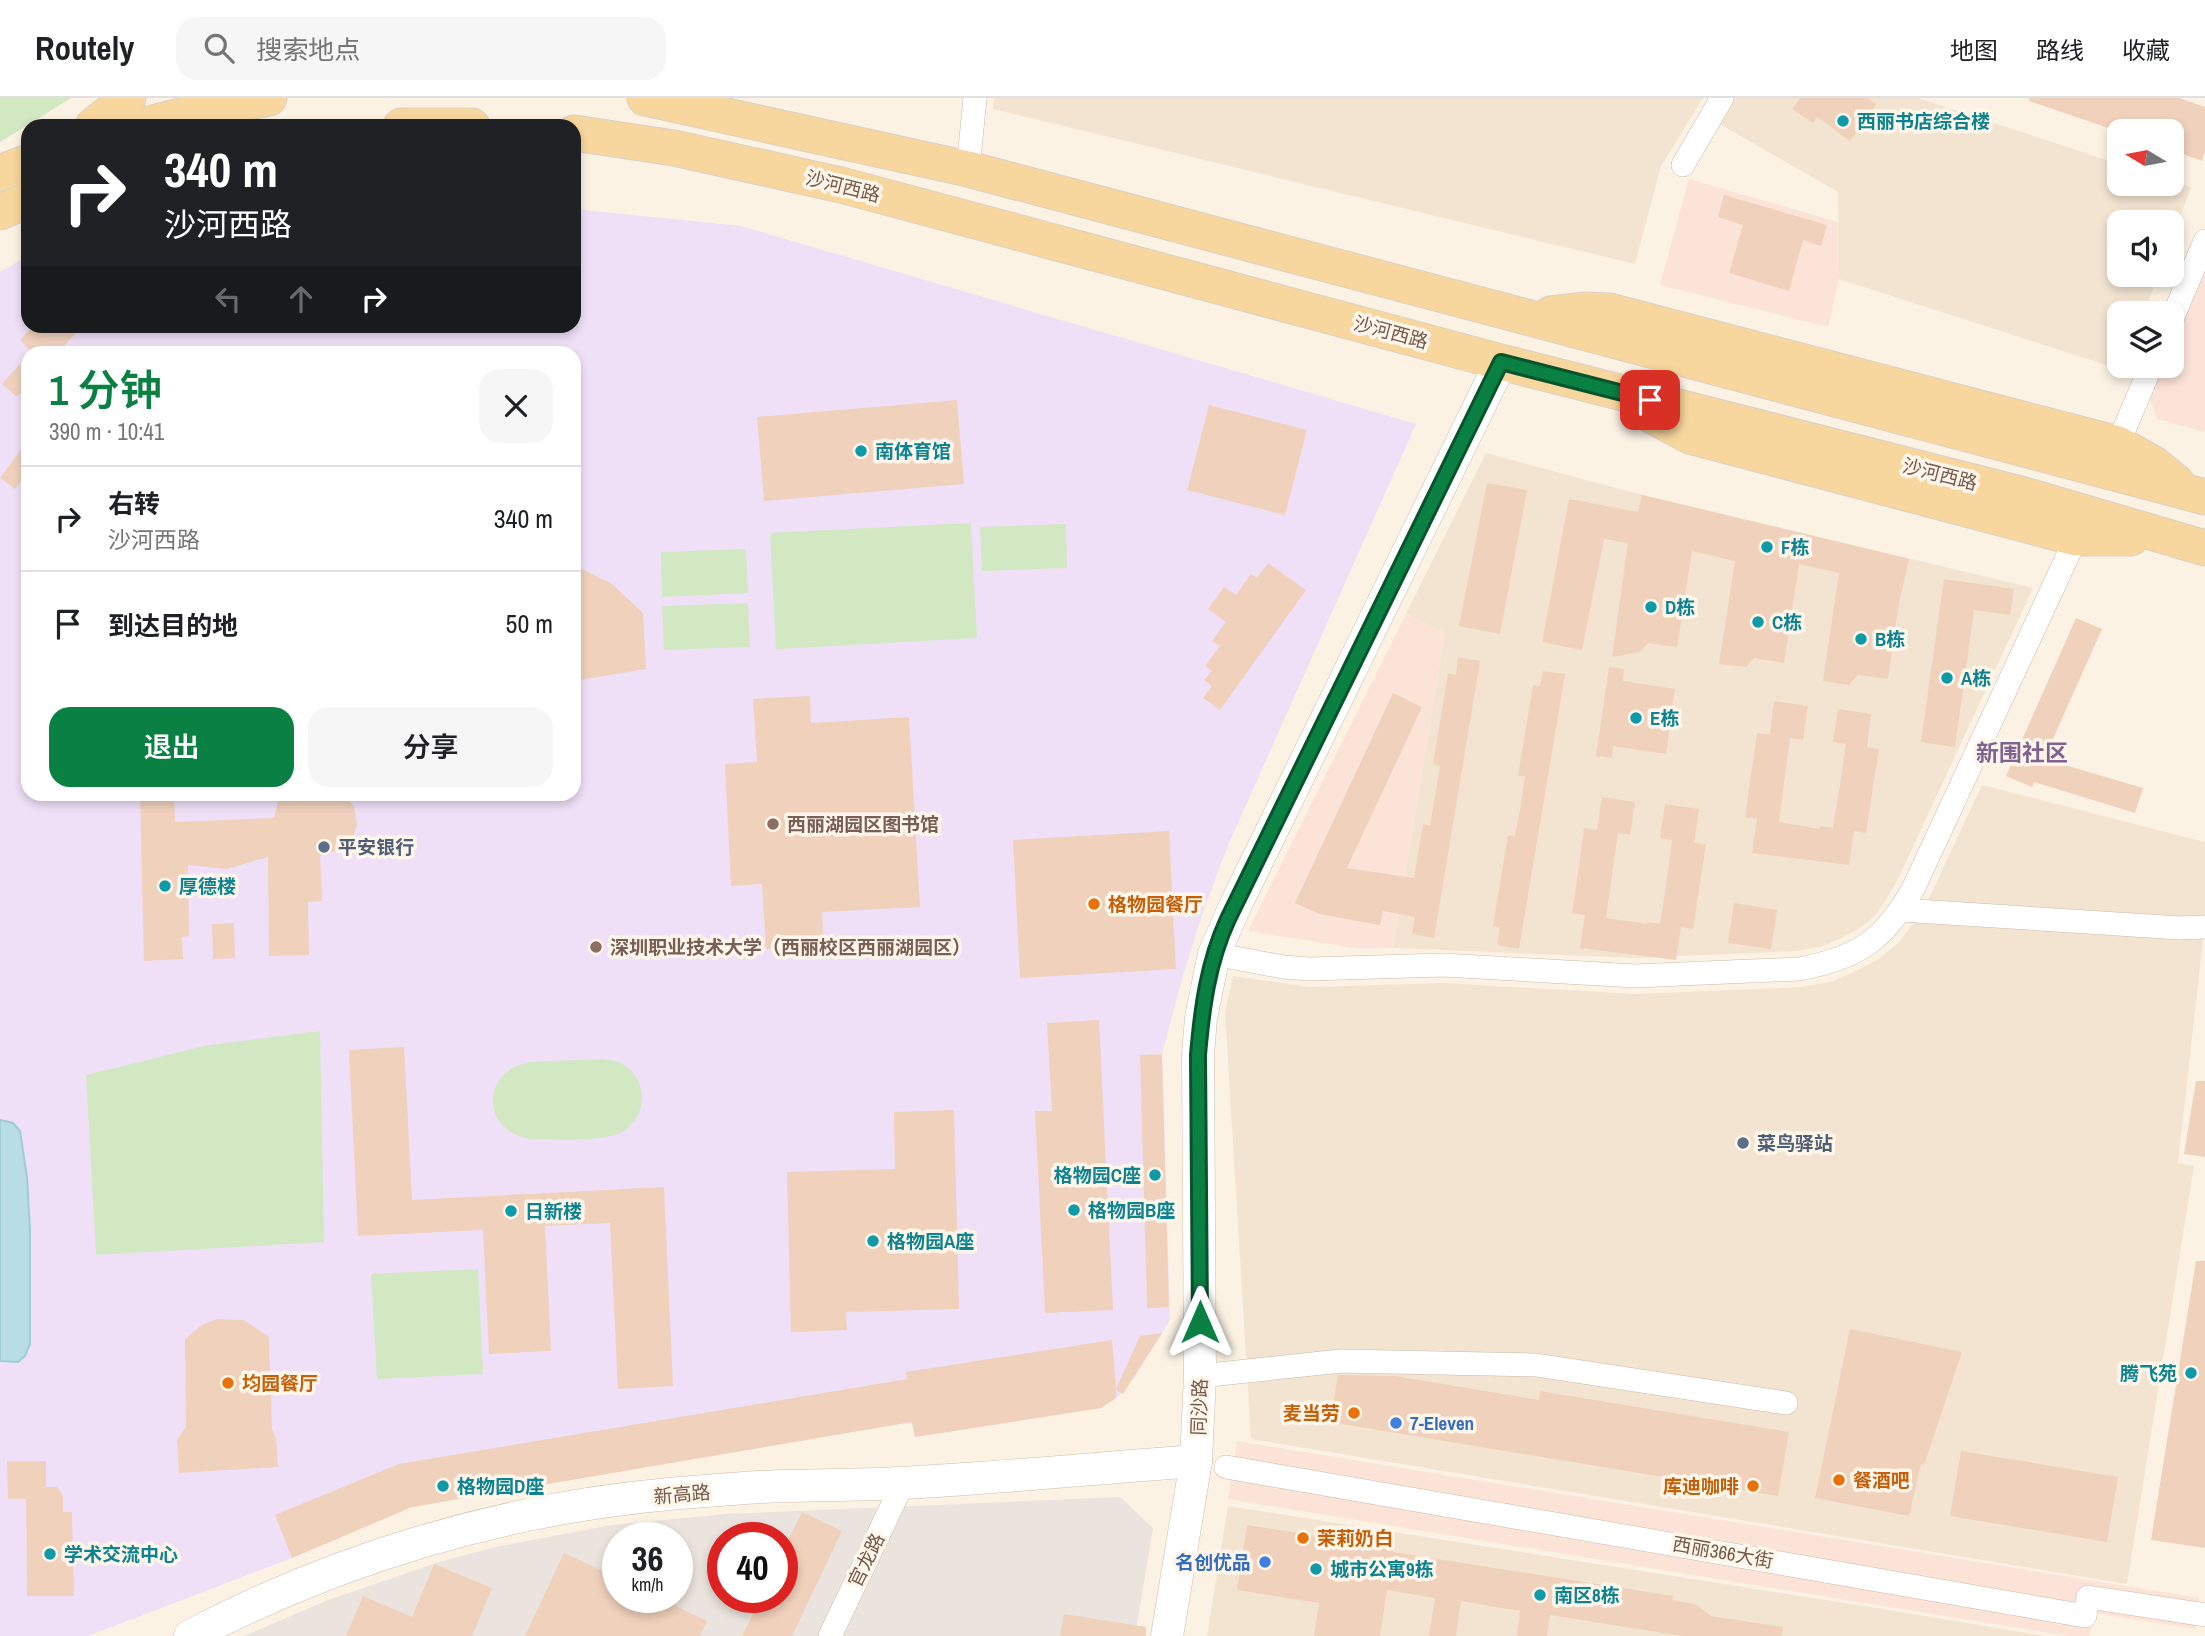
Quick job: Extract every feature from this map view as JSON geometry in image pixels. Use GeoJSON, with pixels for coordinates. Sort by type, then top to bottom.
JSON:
{"type":"FeatureCollection","features":[{"type":"Feature","properties":{"kind":"main road"},"geometry":{"type":"LineString","coordinates":[[102,119],[128,98]]}},
{"type":"Feature","properties":{"kind":"main road"},"geometry":{"type":"LineString","coordinates":[[171,119],[269,98]]}},
{"type":"Feature","properties":{"kind":"main road"},"geometry":{"type":"LineString","coordinates":[[645,98],[968,169],[2197,495]]}},
{"type":"Feature","properties":{"kind":"main road","name":"沙河西路"},"geometry":{"type":"LineString","coordinates":[[581,134],[674,148],[841,185],[1501,362],[2024,495],[2193,545]]}},
{"type":"Feature","properties":{"kind":"main road"},"geometry":{"type":"LineString","coordinates":[[0,173],[21,165]]}},
{"type":"Feature","properties":{"kind":"main road"},"geometry":{"type":"LineString","coordinates":[[0,212],[21,203]]}},
{"type":"Feature","properties":{"kind":"main road"},"geometry":{"type":"LineString","coordinates":[[1525,317],[1586,310],[1609,311],[2118,444],[2154,464],[2197,495]]}},
{"type":"Feature","properties":{"kind":"main road"},"geometry":{"type":"LineString","coordinates":[[1597,386],[1689,436],[2076,538],[2151,538],[2193,545]]}},
{"type":"Feature","properties":{"kind":"street"},"geometry":{"type":"LineString","coordinates":[[968,169],[975,98]]}},
{"type":"Feature","properties":{"kind":"street"},"geometry":{"type":"LineString","coordinates":[[1683,165],[1722,98]]}},
{"type":"Feature","properties":{"kind":"street"},"geometry":{"type":"LineString","coordinates":[[2180,301],[2205,241]]}},
{"type":"Feature","properties":{"kind":"street","name":"同沙路"},"geometry":{"type":"LineString","coordinates":[[1167,1636],[1211,1464],[1200,1376],[1198,1055],[1201,1018],[1214,954],[1240,894],[1501,362]]}},
{"type":"Feature","properties":{"kind":"street"},"geometry":{"type":"LineString","coordinates":[[2118,444],[2146,378]]}},
{"type":"Feature","properties":{"kind":"street"},"geometry":{"type":"LineString","coordinates":[[1214,954],[1283,967],[1310,969],[1444,965],[1635,975],[1799,969],[1825,964],[1848,955],[1870,943],[1901,910],[1934,846],[2076,538]]}},
{"type":"Feature","properties":{"kind":"street"},"geometry":{"type":"LineString","coordinates":[[1901,910],[2180,928],[2205,927]]}},
{"type":"Feature","properties":{"kind":"street"},"geometry":{"type":"LineString","coordinates":[[1200,1376],[1340,1361],[1494,1363],[1536,1365],[1786,1403]]}},
{"type":"Feature","properties":{"kind":"street","name":"新高路"},"geometry":{"type":"LineString","coordinates":[[191,1636],[264,1600],[375,1557],[432,1539],[525,1516],[608,1502],[667,1494],[782,1486],[903,1483],[1211,1464]]}},
{"type":"Feature","properties":{"kind":"street","name":"西丽366大街"},"geometry":{"type":"LineString","coordinates":[[1211,1464],[2085,1616],[2088,1597],[2205,1615]]}},
{"type":"Feature","properties":{"kind":"street","name":"官龙路"},"geometry":{"type":"LineString","coordinates":[[830,1636],[903,1483]]}},
{"type":"Feature","properties":{"kind":"shaded area"},"geometry":{"type":"Polygon","coordinates":[[[994,98],[1703,98],[1661,166],[1635,264],[993,109],[994,98]]]}},
{"type":"Feature","properties":{"kind":"shaded area"},"geometry":{"type":"Polygon","coordinates":[[[1732,98],[1918,98],[2107,160],[2107,196],[2184,196],[2184,185],[2191,187],[2183,210],[2107,210],[2107,287],[2154,287],[2148,301],[2107,301],[2107,365],[1839,279],[1838,192],[1718,123],[1732,98]]]}},
{"type":"Feature","properties":{"kind":"shaded area"},"geometry":{"type":"Polygon","coordinates":[[[1689,179],[1838,222],[1839,279],[1828,327],[1660,285],[1689,179]]]}},
{"type":"Feature","properties":{"kind":"shaded area","name":"深圳职业技术大学（西丽校区西丽湖园区）"},"geometry":{"type":"Polygon","coordinates":[[[581,210],[741,226],[1416,424],[1226,850],[1182,979],[1162,1054],[1170,1320],[1134,1378],[1118,1397],[1101,1408],[915,1437],[912,1423],[898,1424],[412,1507],[292,1558],[88,1636],[0,1636],[0,272],[21,260],[21,333],[581,333],[581,210]]]}},
{"type":"Feature","properties":{"kind":"shaded area"},"geometry":{"type":"Polygon","coordinates":[[[2205,268],[2205,432],[2157,419],[2149,397],[2158,378],[2184,378],[2184,317],[2205,268]]]}},
{"type":"Feature","properties":{"kind":"shaded area"},"geometry":{"type":"Polygon","coordinates":[[[1486,453],[1623,490],[2033,588],[1898,879],[1874,917],[1840,939],[1820,947],[1797,951],[1635,958],[1393,948],[1445,633],[1406,614],[1486,453]]]}},
{"type":"Feature","properties":{"kind":"shaded area"},"geometry":{"type":"Polygon","coordinates":[[[1406,614],[1445,633],[1393,948],[1360,949],[1248,931],[1406,614]]]}},
{"type":"Feature","properties":{"kind":"shaded area"},"geometry":{"type":"Polygon","coordinates":[[[1982,785],[2205,842],[2205,921],[2178,1163],[2194,1166],[2127,1584],[1251,1439],[1225,1012],[1233,976],[1309,987],[1444,983],[1635,994],[1801,987],[1830,982],[1880,958],[1899,942],[1916,920],[1982,785]]]}},
{"type":"Feature","properties":{"kind":"shaded area"},"geometry":{"type":"Polygon","coordinates":[[[1237,1441],[2199,1598],[2195,1629],[2094,1613],[2090,1636],[2067,1636],[1228,1499],[1237,1441]]]}},
{"type":"Feature","properties":{"kind":"shaded area"},"geometry":{"type":"Polygon","coordinates":[[[1120,1497],[1153,1528],[1135,1636],[244,1636],[328,1600],[439,1562],[496,1547],[602,1527],[602,1613],[693,1613],[693,1522],[643,1522],[727,1514],[1120,1497]]]}},
{"type":"Feature","properties":{"kind":"shaded area"},"geometry":{"type":"Polygon","coordinates":[[[1228,1506],[1883,1609],[2045,1636],[1207,1636],[1228,1506]]]}},
{"type":"Feature","properties":{"kind":"green space"},"geometry":{"type":"Polygon","coordinates":[[[0,98],[71,98],[37,119],[21,119],[21,129],[0,142],[0,98]]]}},
{"type":"Feature","properties":{"kind":"green space"},"geometry":{"type":"Polygon","coordinates":[[[971,523],[977,638],[776,649],[770,533],[971,523]]]}},
{"type":"Feature","properties":{"kind":"green space"},"geometry":{"type":"Polygon","coordinates":[[[1066,524],[1067,568],[982,571],[980,527],[1066,524]]]}},
{"type":"Feature","properties":{"kind":"green space"},"geometry":{"type":"Polygon","coordinates":[[[746,549],[748,593],[662,597],[661,552],[746,549]]]}},
{"type":"Feature","properties":{"kind":"green space"},"geometry":{"type":"Polygon","coordinates":[[[748,603],[750,647],[664,650],[662,606],[748,603]]]}},
{"type":"Feature","properties":{"kind":"green space"},"geometry":{"type":"Polygon","coordinates":[[[320,1031],[324,1242],[96,1255],[86,1075],[204,1046],[320,1031]]]}},
{"type":"Feature","properties":{"kind":"green space"},"geometry":{"type":"Polygon","coordinates":[[[603,1059],[624,1065],[638,1081],[642,1100],[636,1119],[629,1127],[611,1136],[589,1139],[532,1139],[515,1134],[503,1126],[493,1102],[495,1089],[502,1077],[513,1068],[530,1062],[603,1059]]]}},
{"type":"Feature","properties":{"kind":"green space"},"geometry":{"type":"Polygon","coordinates":[[[478,1269],[483,1374],[377,1379],[371,1274],[478,1269]]]}},
{"type":"Feature","properties":{"kind":"water"},"geometry":{"type":"Polygon","coordinates":[[[0,1120],[13,1123],[20,1131],[27,1177],[30,1344],[25,1356],[18,1362],[0,1361],[0,1120]]]}},
{"type":"Feature","properties":{"kind":"building","name":"西丽书店综合楼"},"geometry":{"type":"Polygon","coordinates":[[[1800,98],[1868,98],[1876,104],[1869,123],[1860,135],[1856,133],[1850,141],[1817,117],[1813,123],[1792,109],[1800,98]]]}},
{"type":"Feature","properties":{"kind":"building"},"geometry":{"type":"Polygon","coordinates":[[[2029,98],[2179,98],[2205,107],[2205,151],[2202,161],[2184,154],[2184,119],[2107,119],[2107,128],[2029,101],[2029,98]]]}},
{"type":"Feature","properties":{"kind":"building"},"geometry":{"type":"Polygon","coordinates":[[[1724,195],[1827,225],[1821,246],[1803,240],[1789,291],[1729,273],[1743,225],[1718,217],[1724,195]]]}},
{"type":"Feature","properties":{"kind":"building"},"geometry":{"type":"Polygon","coordinates":[[[26,333],[76,333],[64,346],[26,346],[20,340],[26,333]]]}},
{"type":"Feature","properties":{"kind":"building"},"geometry":{"type":"Polygon","coordinates":[[[21,363],[21,393],[17,397],[2,384],[21,363]]]}},
{"type":"Feature","properties":{"kind":"building","name":"南体育馆"},"geometry":{"type":"Polygon","coordinates":[[[957,400],[964,484],[764,501],[757,417],[957,400]]]}},
{"type":"Feature","properties":{"kind":"building"},"geometry":{"type":"Polygon","coordinates":[[[1209,405],[1307,430],[1285,515],[1187,490],[1209,405]]]}},
{"type":"Feature","properties":{"kind":"building"},"geometry":{"type":"Polygon","coordinates":[[[21,450],[21,481],[15,489],[0,478],[21,450]]]}},
{"type":"Feature","properties":{"kind":"building"},"geometry":{"type":"Polygon","coordinates":[[[1487,483],[1527,490],[1500,634],[1459,626],[1487,483]]]}},
{"type":"Feature","properties":{"kind":"building"},"geometry":{"type":"Polygon","coordinates":[[[1642,495],[1909,559],[1899,603],[1888,679],[1858,675],[1849,685],[1823,681],[1839,573],[1799,564],[1784,663],[1754,658],[1746,667],[1719,664],[1735,561],[1692,551],[1677,647],[1648,643],[1640,652],[1612,657],[1628,543],[1604,539],[1582,650],[1542,642],[1569,499],[1638,512],[1642,495]]]}},
{"type":"Feature","properties":{"kind":"building"},"geometry":{"type":"Polygon","coordinates":[[[1268,563],[1306,590],[1220,710],[1203,698],[1212,686],[1204,680],[1212,671],[1205,666],[1220,646],[1212,641],[1226,622],[1208,609],[1224,587],[1236,595],[1251,574],[1257,578],[1268,563]]]}},
{"type":"Feature","properties":{"kind":"building"},"geometry":{"type":"Polygon","coordinates":[[[581,568],[612,584],[643,613],[646,669],[581,680],[581,568]]]}},
{"type":"Feature","properties":{"kind":"building","name":"A栋"},"geometry":{"type":"Polygon","coordinates":[[[1944,579],[2014,589],[2010,615],[1974,610],[1955,747],[1921,742],[1944,579]]]}},
{"type":"Feature","properties":{"kind":"building"},"geometry":{"type":"Polygon","coordinates":[[[2076,618],[2102,629],[2044,759],[2143,788],[2135,813],[2034,782],[2032,787],[2006,776],[2076,618]]]}},
{"type":"Feature","properties":{"kind":"building"},"geometry":{"type":"Polygon","coordinates":[[[1458,657],[1480,661],[1434,938],[1412,934],[1415,917],[1383,911],[1380,925],[1319,914],[1295,903],[1393,693],[1422,707],[1347,868],[1414,878],[1423,824],[1430,826],[1440,766],[1433,764],[1448,674],[1456,675],[1458,657]]]}},
{"type":"Feature","properties":{"kind":"building","name":"E栋"},"geometry":{"type":"Polygon","coordinates":[[[1609,667],[1624,669],[1623,681],[1675,689],[1666,754],[1613,746],[1612,758],[1596,756],[1609,667]]]}},
{"type":"Feature","properties":{"kind":"building"},"geometry":{"type":"Polygon","coordinates":[[[1543,671],[1565,674],[1519,949],[1497,945],[1500,927],[1493,926],[1508,835],[1515,836],[1521,804],[1525,776],[1518,776],[1533,685],[1540,686],[1543,671]]]}},
{"type":"Feature","properties":{"kind":"building"},"geometry":{"type":"Polygon","coordinates":[[[810,696],[811,723],[909,717],[920,907],[822,912],[824,946],[766,949],[762,884],[731,886],[725,764],[757,762],[753,699],[810,696]]]}},
{"type":"Feature","properties":{"kind":"building"},"geometry":{"type":"Polygon","coordinates":[[[1774,701],[1808,706],[1803,740],[1790,738],[1779,822],[1820,829],[1820,826],[1833,828],[1839,791],[1846,744],[1833,742],[1838,709],[1871,714],[1867,747],[1879,749],[1866,833],[1854,831],[1849,865],[1752,853],[1757,819],[1745,817],[1757,733],[1770,735],[1774,701]]]}},
{"type":"Feature","properties":{"kind":"building"},"geometry":{"type":"Polygon","coordinates":[[[1602,797],[1635,802],[1630,835],[1618,833],[1606,918],[1647,924],[1660,924],[1666,886],[1672,840],[1660,838],[1665,804],[1699,809],[1694,843],[1706,844],[1693,929],[1681,927],[1676,960],[1580,948],[1585,915],[1572,913],[1584,828],[1597,830],[1602,797]]]}},
{"type":"Feature","properties":{"kind":"building","name":"厚德楼"},"geometry":{"type":"Polygon","coordinates":[[[140,801],[174,801],[175,822],[274,818],[278,801],[350,801],[354,807],[357,825],[354,834],[338,850],[320,856],[322,901],[308,902],[309,955],[269,956],[268,857],[227,869],[188,865],[189,936],[182,937],[183,959],[144,961],[140,801]]]}},
{"type":"Feature","properties":{"kind":"building","name":"格物园餐厅"},"geometry":{"type":"Polygon","coordinates":[[[1169,831],[1176,969],[1020,978],[1013,840],[1169,831]]]}},
{"type":"Feature","properties":{"kind":"building"},"geometry":{"type":"Polygon","coordinates":[[[1734,903],[1777,910],[1771,949],[1728,943],[1734,903]]]}},
{"type":"Feature","properties":{"kind":"building"},"geometry":{"type":"Polygon","coordinates":[[[234,923],[235,958],[213,959],[212,924],[234,923]]]}},
{"type":"Feature","properties":{"kind":"building","name":"格物园B座"},"geometry":{"type":"Polygon","coordinates":[[[1099,1020],[1113,1310],[1045,1313],[1035,1111],[1052,1111],[1047,1023],[1099,1020]]]}},
{"type":"Feature","properties":{"kind":"building","name":"日新楼"},"geometry":{"type":"Polygon","coordinates":[[[404,1047],[412,1200],[664,1187],[673,1386],[618,1389],[610,1223],[545,1226],[551,1351],[489,1354],[483,1230],[358,1236],[349,1050],[404,1047]]]}},
{"type":"Feature","properties":{"kind":"building"},"geometry":{"type":"Polygon","coordinates":[[[1162,1054],[1169,1307],[1147,1308],[1140,1055],[1162,1054]]]}},
{"type":"Feature","properties":{"kind":"building"},"geometry":{"type":"Polygon","coordinates":[[[2196,1081],[2205,1081],[2205,1157],[2184,1154],[2196,1081]]]}},
{"type":"Feature","properties":{"kind":"building","name":"格物园A座"},"geometry":{"type":"Polygon","coordinates":[[[954,1110],[959,1309],[846,1312],[847,1330],[791,1332],[787,1172],[895,1169],[894,1112],[954,1110]]]}},
{"type":"Feature","properties":{"kind":"building","name":"腾飞苑"},"geometry":{"type":"Polygon","coordinates":[[[2196,1261],[2205,1261],[2205,1548],[2151,1540],[2196,1261]]]}},
{"type":"Feature","properties":{"kind":"building","name":"均园餐厅"},"geometry":{"type":"Polygon","coordinates":[[[217,1319],[244,1320],[269,1337],[272,1429],[276,1439],[278,1467],[179,1473],[177,1440],[186,1427],[185,1339],[202,1325],[217,1319]]]}},
{"type":"Feature","properties":{"kind":"building"},"geometry":{"type":"Polygon","coordinates":[[[1850,1329],[1962,1352],[1924,1465],[1921,1464],[1909,1516],[1815,1498],[1850,1329]]]}},
{"type":"Feature","properties":{"kind":"building","name":"格物园D座"},"geometry":{"type":"Polygon","coordinates":[[[1162,1333],[1123,1394],[1116,1390],[1116,1398],[1101,1408],[915,1437],[912,1422],[412,1507],[292,1558],[275,1515],[399,1464],[907,1379],[906,1372],[1112,1340],[1116,1389],[1140,1336],[1162,1333]]]}},
{"type":"Feature","properties":{"kind":"building"},"geometry":{"type":"Polygon","coordinates":[[[1338,1375],[1395,1376],[1539,1400],[1540,1391],[1789,1432],[1778,1496],[1330,1422],[1338,1375]]]}},
{"type":"Feature","properties":{"kind":"building"},"geometry":{"type":"Polygon","coordinates":[[[1961,1451],[2118,1477],[2107,1542],[1950,1516],[1961,1451]]]}},
{"type":"Feature","properties":{"kind":"building","name":"学术交流中心"},"geometry":{"type":"Polygon","coordinates":[[[7,1461],[46,1461],[46,1487],[57,1487],[63,1496],[63,1512],[72,1512],[74,1596],[27,1596],[26,1499],[8,1499],[7,1461]]]}},
{"type":"Feature","properties":{"kind":"building"},"geometry":{"type":"Polygon","coordinates":[[[802,1512],[842,1531],[792,1636],[742,1636],[754,1613],[798,1613],[797,1522],[802,1512]]]}},
{"type":"Feature","properties":{"kind":"building"},"geometry":{"type":"Polygon","coordinates":[[[1247,1525],[1394,1548],[1393,1552],[1673,1596],[1672,1600],[1695,1604],[1711,1616],[1783,1627],[1782,1636],[1683,1636],[1550,1615],[1547,1636],[1517,1636],[1520,1611],[1461,1601],[1456,1636],[1429,1636],[1435,1598],[1387,1590],[1380,1636],[1314,1636],[1319,1603],[1237,1590],[1247,1525]]]}},
{"type":"Feature","properties":{"kind":"building"},"geometry":{"type":"Polygon","coordinates":[[[564,1553],[602,1571],[602,1613],[690,1613],[707,1621],[700,1636],[525,1636],[564,1553]]]}},
{"type":"Feature","properties":{"kind":"building"},"geometry":{"type":"Polygon","coordinates":[[[434,1564],[492,1588],[472,1636],[346,1636],[363,1596],[412,1617],[434,1564]]]}},
{"type":"Feature","properties":{"kind":"building"},"geometry":{"type":"Polygon","coordinates":[[[1064,1614],[1146,1627],[1146,1636],[1060,1636],[1064,1614]]]}},
{"type":"Feature","properties":{"kind":"place","name":"西丽书店综合楼"},"geometry":{"type":"Point","coordinates":[1843,121]}},
{"type":"Feature","properties":{"kind":"place","name":"南体育馆"},"geometry":{"type":"Point","coordinates":[861,451]}},
{"type":"Feature","properties":{"kind":"place","name":"F栋"},"geometry":{"type":"Point","coordinates":[1767,547]}},
{"type":"Feature","properties":{"kind":"place","name":"D栋"},"geometry":{"type":"Point","coordinates":[1651,607]}},
{"type":"Feature","properties":{"kind":"place","name":"C栋"},"geometry":{"type":"Point","coordinates":[1758,622]}},
{"type":"Feature","properties":{"kind":"place","name":"B栋"},"geometry":{"type":"Point","coordinates":[1861,639]}},
{"type":"Feature","properties":{"kind":"place","name":"A栋"},"geometry":{"type":"Point","coordinates":[1947,678]}},
{"type":"Feature","properties":{"kind":"place","name":"E栋"},"geometry":{"type":"Point","coordinates":[1636,718]}},
{"type":"Feature","properties":{"kind":"place","name":"西丽湖园区图书馆"},"geometry":{"type":"Point","coordinates":[773,824]}},
{"type":"Feature","properties":{"kind":"place","name":"平安银行"},"geometry":{"type":"Point","coordinates":[324,847]}},
{"type":"Feature","properties":{"kind":"place","name":"厚德楼"},"geometry":{"type":"Point","coordinates":[165,886]}},
{"type":"Feature","properties":{"kind":"place","name":"格物园餐厅"},"geometry":{"type":"Point","coordinates":[1094,904]}},
{"type":"Feature","properties":{"kind":"place","name":"深圳职业技术大学（西丽校区西丽湖园区）"},"geometry":{"type":"Point","coordinates":[596,947]}},
{"type":"Feature","properties":{"kind":"place","name":"菜鸟驿站"},"geometry":{"type":"Point","coordinates":[1743,1143]}},
{"type":"Feature","properties":{"kind":"place","name":"格物园C座"},"geometry":{"type":"Point","coordinates":[1155,1175]}},
{"type":"Feature","properties":{"kind":"place","name":"格物园B座"},"geometry":{"type":"Point","coordinates":[1074,1210]}},
{"type":"Feature","properties":{"kind":"place","name":"日新楼"},"geometry":{"type":"Point","coordinates":[511,1211]}},
{"type":"Feature","properties":{"kind":"place","name":"格物园A座"},"geometry":{"type":"Point","coordinates":[873,1241]}},
{"type":"Feature","properties":{"kind":"place","name":"腾飞苑"},"geometry":{"type":"Point","coordinates":[2191,1373]}},
{"type":"Feature","properties":{"kind":"place","name":"均园餐厅"},"geometry":{"type":"Point","coordinates":[228,1383]}},
{"type":"Feature","properties":{"kind":"place","name":"麦当劳"},"geometry":{"type":"Point","coordinates":[1354,1413]}},
{"type":"Feature","properties":{"kind":"place","name":"7-Eleven"},"geometry":{"type":"Point","coordinates":[1396,1423]}},
{"type":"Feature","properties":{"kind":"place","name":"餐酒吧"},"geometry":{"type":"Point","coordinates":[1839,1480]}},
{"type":"Feature","properties":{"kind":"place","name":"格物园D座"},"geometry":{"type":"Point","coordinates":[443,1486]}},
{"type":"Feature","properties":{"kind":"place","name":"库迪咖啡"},"geometry":{"type":"Point","coordinates":[1753,1486]}},
{"type":"Feature","properties":{"kind":"place","name":"茉莉奶白"},"geometry":{"type":"Point","coordinates":[1303,1538]}},
{"type":"Feature","properties":{"kind":"place","name":"学术交流中心"},"geometry":{"type":"Point","coordinates":[50,1554]}},
{"type":"Feature","properties":{"kind":"place","name":"名创优品"},"geometry":{"type":"Point","coordinates":[1265,1562]}},
{"type":"Feature","properties":{"kind":"place","name":"城市公寓9栋"},"geometry":{"type":"Point","coordinates":[1316,1569]}},
{"type":"Feature","properties":{"kind":"place","name":"南区8栋"},"geometry":{"type":"Point","coordinates":[1540,1595]}},
{"type":"Feature","properties":{"kind":"district","name":"新围社区"},"geometry":{"type":"Point","coordinates":[2022,752]}},
{"type":"Feature","properties":{"kind":"route"},"geometry":{"type":"LineString","coordinates":[[1200,1322],[1198,1055],[1201,1018],[1214,954],[1228,919],[1450,464],[1501,362],[1650,400]]}}]}
